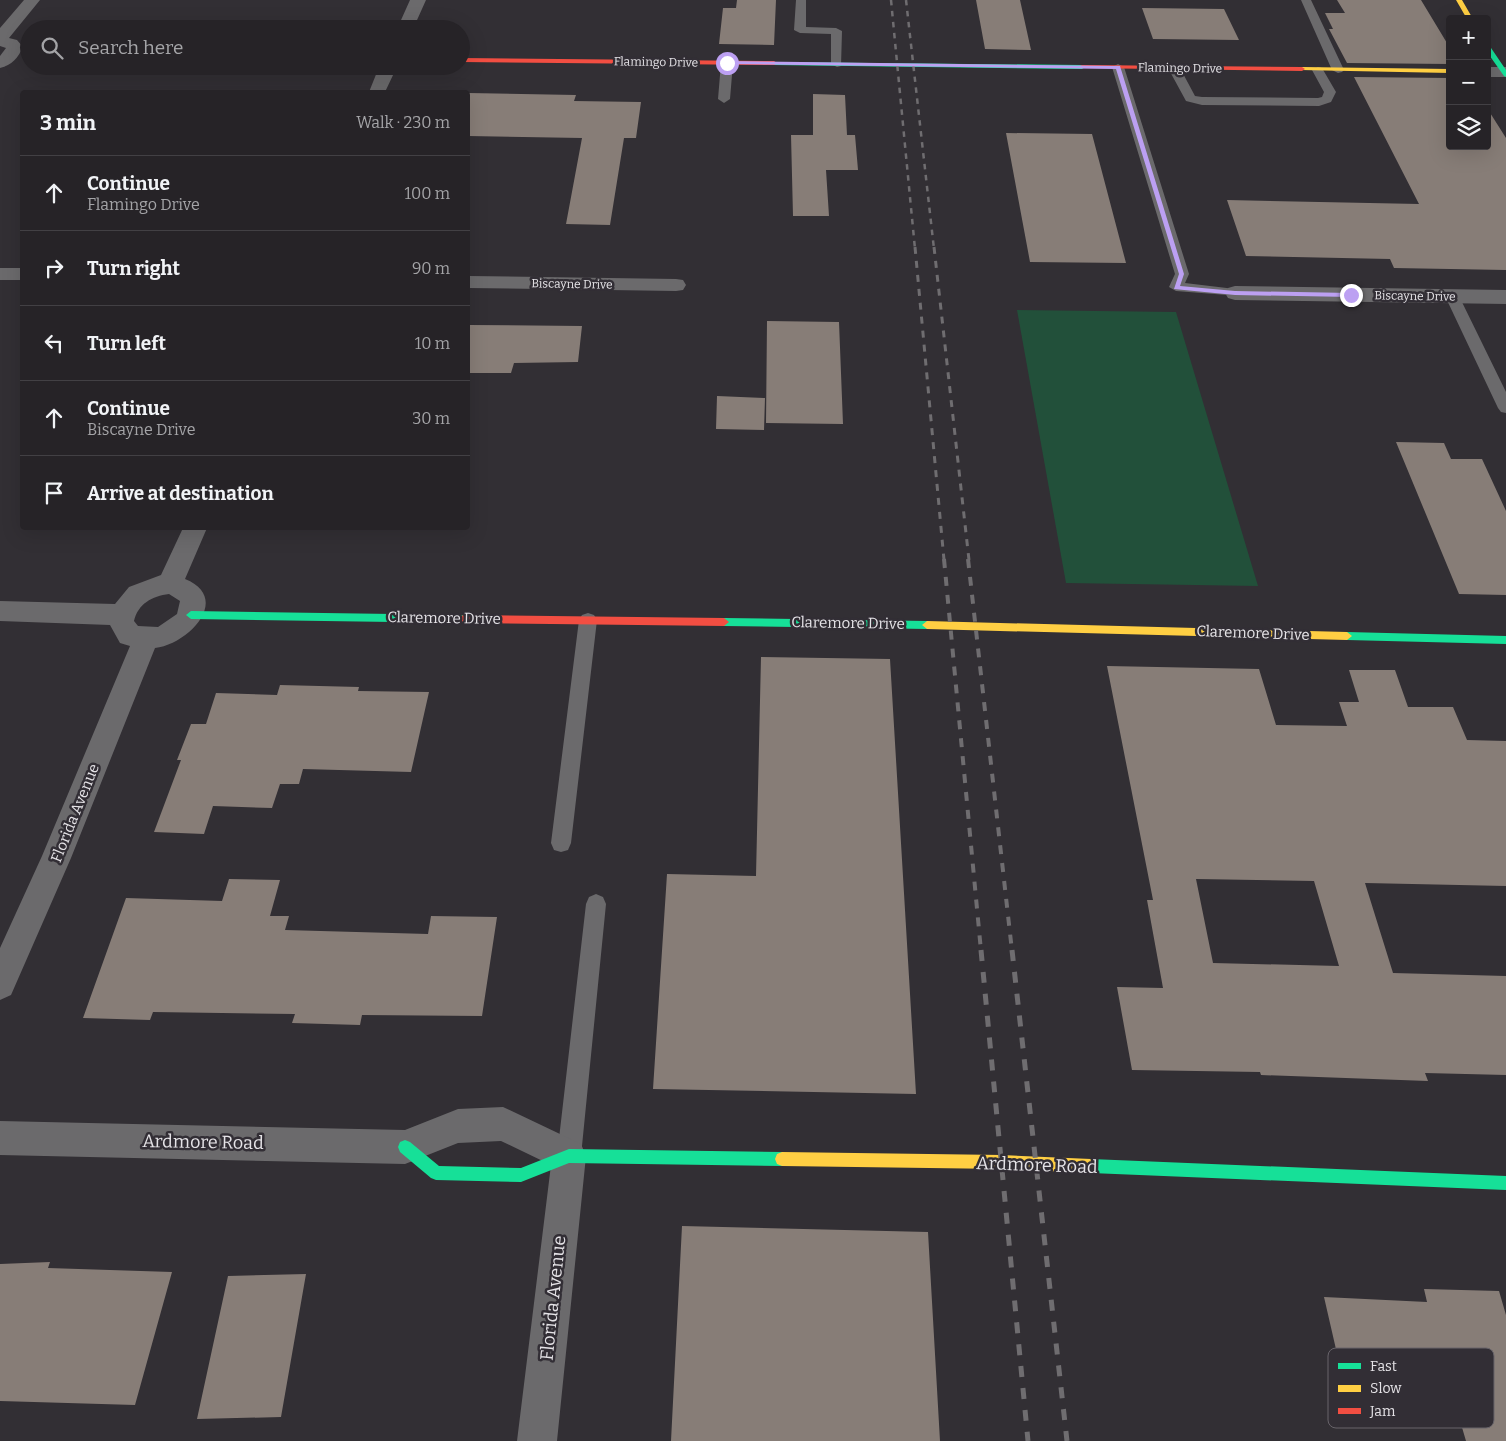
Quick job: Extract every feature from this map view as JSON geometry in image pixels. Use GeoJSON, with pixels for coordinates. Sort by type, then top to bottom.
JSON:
{"type":"FeatureCollection","features":[{"type":"Feature","properties":{"kind":"street"},"geometry":{"type":"LineString","coordinates":[[6,60],[14,48],[12,44],[0,40],[32,0]]}},
{"type":"Feature","properties":{"kind":"street"},"geometry":{"type":"LineString","coordinates":[[409,20],[418,0]]}},
{"type":"Feature","properties":{"kind":"street"},"geometry":{"type":"LineString","coordinates":[[1459,0],[1468,15]]}},
{"type":"Feature","properties":{"kind":"street"},"geometry":{"type":"LineString","coordinates":[[1491,55],[1499,73]]}},
{"type":"Feature","properties":{"kind":"street"},"geometry":{"type":"LineString","coordinates":[[6,60],[20,58]]}},
{"type":"Feature","properties":{"kind":"street","name":"Flamingo Drive"},"geometry":{"type":"LineString","coordinates":[[470,60],[1446,71]]}},
{"type":"Feature","properties":{"kind":"street"},"geometry":{"type":"LineString","coordinates":[[377,90],[380,75]]}},
{"type":"Feature","properties":{"kind":"street"},"geometry":{"type":"LineString","coordinates":[[0,274],[20,274]]}},
{"type":"Feature","properties":{"kind":"street","name":"Biscayne Drive"},"geometry":{"type":"LineString","coordinates":[[470,282],[676,286]]}},
{"type":"Feature","properties":{"kind":"street","name":"Biscayne Drive"},"geometry":{"type":"LineString","coordinates":[[1235,293],[1506,297]]}},
{"type":"Feature","properties":{"kind":"street"},"geometry":{"type":"LineString","coordinates":[[170,584],[194,530]]}},
{"type":"Feature","properties":{"kind":"street"},"geometry":{"type":"LineString","coordinates":[[170,584],[180,586],[192,598],[191,615],[177,630],[162,637],[146,641],[128,635],[121,622],[126,605],[135,596],[158,586],[170,584]]}},
{"type":"Feature","properties":{"kind":"street"},"geometry":{"type":"LineString","coordinates":[[0,611],[122,615]]}},
{"type":"Feature","properties":{"kind":"street","name":"Claremore Drive"},"geometry":{"type":"LineString","coordinates":[[191,615],[977,625],[1506,640]]}},
{"type":"Feature","properties":{"kind":"street","name":"Florida Avenue"},"geometry":{"type":"LineString","coordinates":[[0,984],[56,858],[146,641]]}},
{"type":"Feature","properties":{"kind":"street","name":"Ardmore Road"},"geometry":{"type":"LineString","coordinates":[[0,1138],[405,1147],[458,1126],[503,1124],[569,1156]]}},
{"type":"Feature","properties":{"kind":"street","name":"Ardmore Road"},"geometry":{"type":"LineString","coordinates":[[405,1147],[436,1173],[520,1176],[569,1156],[1002,1162],[1506,1183]]}},
{"type":"Feature","properties":{"kind":"street","name":"Florida Avenue"},"geometry":{"type":"LineString","coordinates":[[537,1441],[569,1156]]}},
{"type":"Feature","properties":{"kind":"lane"},"geometry":{"type":"LineString","coordinates":[[801,0],[800,30],[836,31],[837,64]]}},
{"type":"Feature","properties":{"kind":"lane"},"geometry":{"type":"LineString","coordinates":[[1306,0],[1338,70]]}},
{"type":"Feature","properties":{"kind":"lane"},"geometry":{"type":"LineString","coordinates":[[724,99],[727,63]]}},
{"type":"Feature","properties":{"kind":"lane"},"geometry":{"type":"LineString","coordinates":[[1118,68],[1182,274],[1176,287],[1235,293]]}},
{"type":"Feature","properties":{"kind":"lane"},"geometry":{"type":"LineString","coordinates":[[1174,68],[1190,98],[1202,101],[1319,102],[1327,99],[1330,92],[1318,70]]}},
{"type":"Feature","properties":{"kind":"lane"},"geometry":{"type":"LineString","coordinates":[[1452,296],[1506,408]]}},
{"type":"Feature","properties":{"kind":"lane"},"geometry":{"type":"LineString","coordinates":[[561,843],[588,620]]}},
{"type":"Feature","properties":{"kind":"lane"},"geometry":{"type":"LineString","coordinates":[[569,1156],[596,904]]}},
{"type":"Feature","properties":{"kind":"green space"},"geometry":{"type":"Polygon","coordinates":[[[1017,310],[1176,312],[1258,586],[1066,583],[1017,310]]]}},
{"type":"Feature","properties":{"kind":"building"},"geometry":{"type":"Polygon","coordinates":[[[737,0],[776,0],[774,45],[719,44],[723,8],[736,8],[737,0]]]}},
{"type":"Feature","properties":{"kind":"building"},"geometry":{"type":"Polygon","coordinates":[[[976,0],[1020,0],[1031,50],[985,49],[976,0]]]}},
{"type":"Feature","properties":{"kind":"building"},"geometry":{"type":"Polygon","coordinates":[[[1337,0],[1421,0],[1446,41],[1446,64],[1347,63],[1329,29],[1333,29],[1325,13],[1345,13],[1337,0]]]}},
{"type":"Feature","properties":{"kind":"building"},"geometry":{"type":"Polygon","coordinates":[[[1142,8],[1224,9],[1239,40],[1153,39],[1142,8]]]}},
{"type":"Feature","properties":{"kind":"building"},"geometry":{"type":"Polygon","coordinates":[[[1354,77],[1446,78],[1446,150],[1491,150],[1491,114],[1506,138],[1506,270],[1394,268],[1390,259],[1246,256],[1227,200],[1419,204],[1354,77]]]}},
{"type":"Feature","properties":{"kind":"building"},"geometry":{"type":"Polygon","coordinates":[[[470,93],[576,95],[574,101],[641,102],[636,138],[624,138],[610,225],[566,224],[582,138],[470,136],[470,93]]]}},
{"type":"Feature","properties":{"kind":"building"},"geometry":{"type":"Polygon","coordinates":[[[813,94],[845,95],[847,135],[855,135],[858,170],[826,170],[829,216],[793,216],[791,135],[813,135],[813,94]]]}},
{"type":"Feature","properties":{"kind":"building"},"geometry":{"type":"Polygon","coordinates":[[[1006,133],[1092,134],[1126,263],[1030,262],[1006,133]]]}},
{"type":"Feature","properties":{"kind":"building"},"geometry":{"type":"Polygon","coordinates":[[[767,321],[839,322],[843,424],[766,423],[767,321]]]}},
{"type":"Feature","properties":{"kind":"building"},"geometry":{"type":"Polygon","coordinates":[[[470,325],[582,326],[578,362],[514,363],[511,373],[470,373],[470,325]]]}},
{"type":"Feature","properties":{"kind":"building"},"geometry":{"type":"Polygon","coordinates":[[[717,396],[765,398],[764,430],[716,429],[717,396]]]}},
{"type":"Feature","properties":{"kind":"building"},"geometry":{"type":"Polygon","coordinates":[[[1396,442],[1444,443],[1451,459],[1482,459],[1506,511],[1506,595],[1459,594],[1396,442]]]}},
{"type":"Feature","properties":{"kind":"building"},"geometry":{"type":"Polygon","coordinates":[[[761,657],[890,659],[916,1094],[653,1089],[667,874],[756,876],[761,657]]]}},
{"type":"Feature","properties":{"kind":"building"},"geometry":{"type":"Polygon","coordinates":[[[1107,666],[1259,669],[1276,725],[1347,726],[1339,702],[1359,702],[1349,670],[1395,670],[1408,707],[1453,707],[1467,740],[1506,741],[1506,886],[1365,883],[1393,973],[1506,976],[1506,1075],[1425,1073],[1428,1081],[1261,1075],[1260,1072],[1132,1070],[1117,987],[1163,988],[1147,900],[1153,900],[1107,666]],[[1196,879],[1213,963],[1339,966],[1314,881],[1196,879]]]}},
{"type":"Feature","properties":{"kind":"building"},"geometry":{"type":"Polygon","coordinates":[[[280,685],[359,687],[358,691],[429,692],[411,772],[303,769],[299,784],[280,784],[272,808],[213,806],[204,834],[154,832],[181,760],[177,760],[191,724],[206,724],[216,693],[277,695],[280,685]]]}},
{"type":"Feature","properties":{"kind":"building"},"geometry":{"type":"Polygon","coordinates":[[[229,879],[280,880],[270,916],[289,916],[285,930],[428,934],[431,916],[497,917],[482,1016],[362,1015],[360,1025],[292,1023],[295,1014],[153,1012],[150,1020],[83,1018],[126,898],[222,901],[229,879]]]}},
{"type":"Feature","properties":{"kind":"building"},"geometry":{"type":"Polygon","coordinates":[[[682,1226],[928,1232],[940,1441],[671,1441],[682,1226]]]}},
{"type":"Feature","properties":{"kind":"building"},"geometry":{"type":"Polygon","coordinates":[[[50,1262],[48,1268],[172,1272],[135,1405],[0,1401],[0,1264],[50,1262]]]}},
{"type":"Feature","properties":{"kind":"building"},"geometry":{"type":"Polygon","coordinates":[[[306,1274],[281,1417],[197,1419],[228,1276],[306,1274]]]}},
{"type":"Feature","properties":{"kind":"building"},"geometry":{"type":"Polygon","coordinates":[[[1424,1289],[1499,1291],[1506,1315],[1506,1441],[1466,1441],[1462,1428],[1494,1428],[1494,1348],[1336,1348],[1324,1297],[1427,1302],[1424,1289]]]}},
{"type":"Feature","properties":{"kind":"railway"},"geometry":{"type":"LineString","coordinates":[[891,0],[915,249]]}},
{"type":"Feature","properties":{"kind":"railway"},"geometry":{"type":"LineString","coordinates":[[906,0],[934,249]]}},
{"type":"Feature","properties":{"kind":"railway"},"geometry":{"type":"LineString","coordinates":[[915,247],[944,560]]}},
{"type":"Feature","properties":{"kind":"railway"},"geometry":{"type":"LineString","coordinates":[[934,247],[969,560]]}},
{"type":"Feature","properties":{"kind":"railway"},"geometry":{"type":"LineString","coordinates":[[944,559],[981,951]]}},
{"type":"Feature","properties":{"kind":"railway"},"geometry":{"type":"LineString","coordinates":[[968,559],[1012,951]]}},
{"type":"Feature","properties":{"kind":"railway"},"geometry":{"type":"LineString","coordinates":[[981,950],[1028,1441]]}},
{"type":"Feature","properties":{"kind":"railway"},"geometry":{"type":"LineString","coordinates":[[1012,950],[1067,1441]]}},
{"type":"Feature","properties":{"kind":"traffic: fast"},"geometry":{"type":"LineString","coordinates":[[1491,52],[1506,75]]}},
{"type":"Feature","properties":{"kind":"traffic: fast"},"geometry":{"type":"LineString","coordinates":[[774,63],[1082,67]]}},
{"type":"Feature","properties":{"kind":"traffic: fast"},"geometry":{"type":"LineString","coordinates":[[191,615],[463,619]]}},
{"type":"Feature","properties":{"kind":"traffic: fast"},"geometry":{"type":"LineString","coordinates":[[724,622],[927,625]]}},
{"type":"Feature","properties":{"kind":"traffic: fast"},"geometry":{"type":"LineString","coordinates":[[1347,636],[1506,640]]}},
{"type":"Feature","properties":{"kind":"traffic: fast"},"geometry":{"type":"LineString","coordinates":[[405,1147],[436,1173],[521,1175],[569,1156],[782,1159]]}},
{"type":"Feature","properties":{"kind":"traffic: fast"},"geometry":{"type":"LineString","coordinates":[[1091,1166],[1506,1183]]}},
{"type":"Feature","properties":{"kind":"traffic: slow"},"geometry":{"type":"LineString","coordinates":[[1459,0],[1468,15]]}},
{"type":"Feature","properties":{"kind":"traffic: slow"},"geometry":{"type":"LineString","coordinates":[[1302,69],[1446,71]]}},
{"type":"Feature","properties":{"kind":"traffic: slow"},"geometry":{"type":"LineString","coordinates":[[927,625],[1347,636]]}},
{"type":"Feature","properties":{"kind":"traffic: slow"},"geometry":{"type":"LineString","coordinates":[[782,1159],[1002,1162],[1091,1166]]}},
{"type":"Feature","properties":{"kind":"traffic: jam"},"geometry":{"type":"LineString","coordinates":[[470,60],[774,63]]}},
{"type":"Feature","properties":{"kind":"traffic: jam"},"geometry":{"type":"LineString","coordinates":[[1082,67],[1302,69]]}},
{"type":"Feature","properties":{"kind":"traffic: jam"},"geometry":{"type":"LineString","coordinates":[[463,619],[724,622]]}},
{"type":"Feature","properties":{"kind":"route"},"geometry":{"type":"LineString","coordinates":[[727,63],[1118,68],[1182,274],[1176,287],[1235,293],[1351,295]]}}]}
